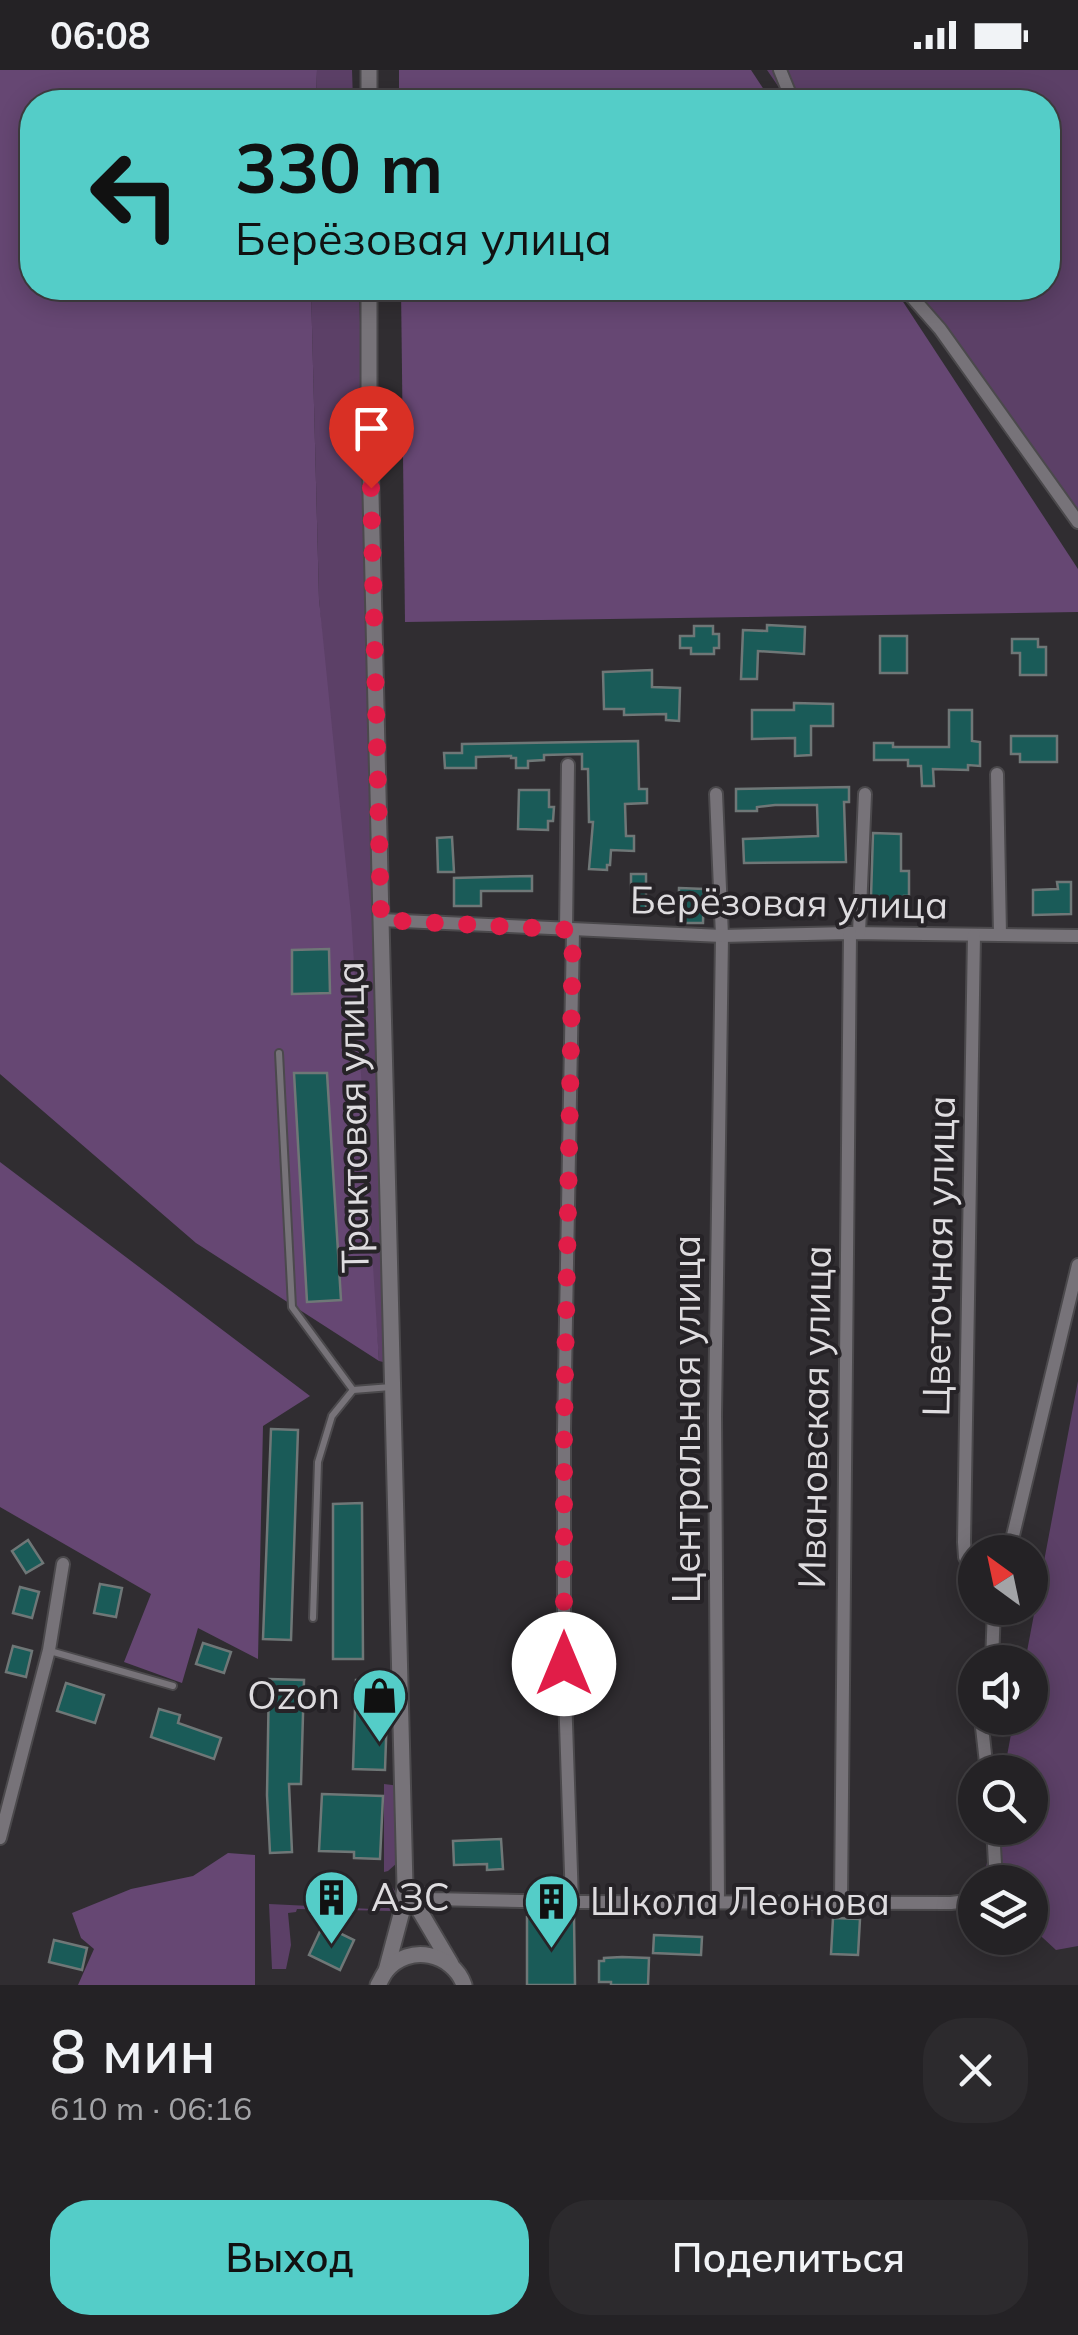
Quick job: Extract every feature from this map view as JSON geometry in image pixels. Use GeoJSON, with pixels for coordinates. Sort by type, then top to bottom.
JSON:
{"type":"FeatureCollection","features":[{"type":"Feature","properties":{"kind":"street","name":"Трактовая улица"},"geometry":{"type":"LineString","coordinates":[[369,300],[405,1886],[402,1911],[382,1978]]}},
{"type":"Feature","properties":{"kind":"street"},"geometry":{"type":"LineString","coordinates":[[915,300],[940,328],[1077,518]]}},
{"type":"Feature","properties":{"kind":"street"},"geometry":{"type":"LineString","coordinates":[[568,764],[564,1664],[572,1902]]}},
{"type":"Feature","properties":{"kind":"street"},"geometry":{"type":"LineString","coordinates":[[997,774],[1000,935]]}},
{"type":"Feature","properties":{"kind":"street","name":"Центральная улица"},"geometry":{"type":"LineString","coordinates":[[716,794],[722,936],[715,1415],[718,1902]]}},
{"type":"Feature","properties":{"kind":"street","name":"Ивановская улица"},"geometry":{"type":"LineString","coordinates":[[841,1901],[854,933],[865,794]]}},
{"type":"Feature","properties":{"kind":"street","name":"Берёзовая улица"},"geometry":{"type":"LineString","coordinates":[[381,920],[722,936],[1078,936]]}},
{"type":"Feature","properties":{"kind":"street","name":"Цветочная улица"},"geometry":{"type":"LineString","coordinates":[[964,1535],[974,935]]}},
{"type":"Feature","properties":{"kind":"street"},"geometry":{"type":"LineString","coordinates":[[1013,1535],[1078,1265]]}},
{"type":"Feature","properties":{"kind":"street"},"geometry":{"type":"LineString","coordinates":[[0,1838],[49,1650],[63,1564]]}},
{"type":"Feature","properties":{"kind":"street","name":"Трактовая улица"},"geometry":{"type":"LineString","coordinates":[[405,1886],[464,1983]]}},
{"type":"Feature","properties":{"kind":"street"},"geometry":{"type":"LineString","coordinates":[[405,1886],[432,1898],[572,1902],[958,1901]]}},
{"type":"Feature","properties":{"kind":"street"},"geometry":{"type":"LineString","coordinates":[[382,1978],[400,1959],[417,1954],[435,1956],[451,1964]]}},
{"type":"Feature","properties":{"kind":"lane"},"geometry":{"type":"LineString","coordinates":[[279,1053],[292,1307],[354,1390]]}},
{"type":"Feature","properties":{"kind":"lane"},"geometry":{"type":"LineString","coordinates":[[312,1618],[318,1462],[332,1416],[354,1390],[392,1387]]}},
{"type":"Feature","properties":{"kind":"lane"},"geometry":{"type":"LineString","coordinates":[[49,1650],[173,1686]]}},
{"type":"Feature","properties":{"kind":"shaded area"},"geometry":{"type":"Polygon","coordinates":[[[0,70],[317,70],[316,90],[20,90],[20,300],[311,300],[319,599],[351,915],[379,1361],[196,1243],[0,1074],[0,70]]]}},
{"type":"Feature","properties":{"kind":"shaded area"},"geometry":{"type":"Polygon","coordinates":[[[317,70],[352,70],[353,90],[316,90],[317,70]]]}},
{"type":"Feature","properties":{"kind":"shaded area"},"geometry":{"type":"Polygon","coordinates":[[[399,70],[751,70],[764,90],[399,90],[399,70]]]}},
{"type":"Feature","properties":{"kind":"shaded area"},"geometry":{"type":"Polygon","coordinates":[[[767,70],[1078,70],[1078,525],[924,300],[1060,300],[1060,90],[781,90],[767,70]]]}},
{"type":"Feature","properties":{"kind":"shaded area"},"geometry":{"type":"Polygon","coordinates":[[[311,300],[359,300],[391,1364],[379,1361],[319,599],[311,300]]]}},
{"type":"Feature","properties":{"kind":"shaded area"},"geometry":{"type":"Polygon","coordinates":[[[401,300],[902,300],[1078,569],[1078,612],[405,622],[401,300]]]}},
{"type":"Feature","properties":{"kind":"shaded area"},"geometry":{"type":"Polygon","coordinates":[[[0,1162],[310,1396],[263,1426],[258,1659],[198,1628],[182,1683],[124,1662],[151,1594],[0,1507],[0,1162]]]}},
{"type":"Feature","properties":{"kind":"shaded area"},"geometry":{"type":"Polygon","coordinates":[[[1078,1381],[1078,1946],[1056,1950],[1048,1943],[1048,1865],[986,1865],[991,1845],[1048,1845],[1048,1755],[1007,1755],[1011,1735],[1048,1735],[1048,1645],[1028,1645],[1032,1625],[1048,1625],[1048,1540],[1078,1381]]]}},
{"type":"Feature","properties":{"kind":"shaded area"},"geometry":{"type":"Polygon","coordinates":[[[384,1784],[400,1786],[397,1863],[384,1872],[384,1784]]]}},
{"type":"Feature","properties":{"kind":"shaded area"},"geometry":{"type":"Polygon","coordinates":[[[228,1853],[255,1855],[255,1985],[78,1985],[94,1949],[81,1938],[72,1913],[131,1889],[193,1876],[228,1853]]]}},
{"type":"Feature","properties":{"kind":"shaded area"},"geometry":{"type":"Polygon","coordinates":[[[381,1881],[395,1892],[393,1911],[297,1909],[288,1913],[291,1945],[286,1969],[272,1969],[269,1904],[373,1909],[383,1896],[381,1881]]]}},
{"type":"Feature","properties":{"kind":"building"},"geometry":{"type":"Polygon","coordinates":[[[767,625],[805,627],[804,654],[758,651],[757,679],[741,679],[743,630],[767,631],[767,625]]]}},
{"type":"Feature","properties":{"kind":"building"},"geometry":{"type":"Polygon","coordinates":[[[694,626],[713,626],[713,634],[719,634],[719,648],[714,648],[714,654],[691,654],[691,648],[680,648],[680,636],[694,636],[694,626]]]}},
{"type":"Feature","properties":{"kind":"building"},"geometry":{"type":"Polygon","coordinates":[[[880,636],[907,636],[907,673],[880,673],[880,636]]]}},
{"type":"Feature","properties":{"kind":"building"},"geometry":{"type":"Polygon","coordinates":[[[1012,639],[1038,639],[1038,647],[1046,647],[1046,675],[1020,675],[1020,653],[1012,653],[1012,639]]]}},
{"type":"Feature","properties":{"kind":"building"},"geometry":{"type":"Polygon","coordinates":[[[652,670],[652,687],[680,688],[679,721],[666,720],[666,714],[624,715],[624,709],[604,709],[603,672],[652,670]]]}},
{"type":"Feature","properties":{"kind":"building"},"geometry":{"type":"Polygon","coordinates":[[[794,703],[833,704],[833,726],[811,726],[811,755],[795,756],[795,738],[752,739],[752,710],[794,710],[794,703]]]}},
{"type":"Feature","properties":{"kind":"building"},"geometry":{"type":"Polygon","coordinates":[[[949,710],[972,710],[972,741],[980,742],[980,766],[968,765],[968,770],[933,769],[934,786],[922,786],[921,766],[908,766],[908,760],[874,760],[874,743],[949,747],[949,710]]]}},
{"type":"Feature","properties":{"kind":"building"},"geometry":{"type":"Polygon","coordinates":[[[1011,736],[1057,736],[1057,762],[1020,762],[1020,754],[1011,754],[1011,736]]]}},
{"type":"Feature","properties":{"kind":"building"},"geometry":{"type":"Polygon","coordinates":[[[638,741],[639,789],[647,789],[647,803],[625,804],[626,836],[634,836],[634,851],[611,850],[607,870],[589,869],[593,822],[589,822],[588,769],[582,769],[582,754],[544,755],[544,760],[528,761],[528,768],[516,768],[516,758],[511,756],[476,757],[476,768],[445,768],[444,753],[462,753],[462,744],[638,741]]]}},
{"type":"Feature","properties":{"kind":"building"},"geometry":{"type":"Polygon","coordinates":[[[849,787],[849,802],[844,802],[846,862],[744,863],[743,839],[818,836],[817,805],[775,805],[757,807],[757,811],[736,811],[736,789],[849,787]]]}},
{"type":"Feature","properties":{"kind":"building"},"geometry":{"type":"Polygon","coordinates":[[[519,790],[549,790],[549,807],[554,807],[548,830],[518,829],[519,790]]]}},
{"type":"Feature","properties":{"kind":"building"},"geometry":{"type":"Polygon","coordinates":[[[873,833],[901,834],[901,871],[909,871],[909,896],[904,896],[904,902],[884,903],[884,897],[871,897],[873,833]]]}},
{"type":"Feature","properties":{"kind":"building"},"geometry":{"type":"Polygon","coordinates":[[[452,837],[454,872],[438,872],[437,838],[452,837]]]}},
{"type":"Feature","properties":{"kind":"building"},"geometry":{"type":"Polygon","coordinates":[[[631,874],[646,874],[646,914],[631,914],[631,874]]]}},
{"type":"Feature","properties":{"kind":"building"},"geometry":{"type":"Polygon","coordinates":[[[532,876],[532,891],[481,891],[481,906],[454,906],[454,878],[532,876]]]}},
{"type":"Feature","properties":{"kind":"building"},"geometry":{"type":"Polygon","coordinates":[[[1057,882],[1071,882],[1071,914],[1033,915],[1033,890],[1058,889],[1057,882]]]}},
{"type":"Feature","properties":{"kind":"building"},"geometry":{"type":"Polygon","coordinates":[[[679,888],[704,889],[703,923],[678,923],[679,888]]]}},
{"type":"Feature","properties":{"kind":"building"},"geometry":{"type":"Polygon","coordinates":[[[329,949],[330,993],[292,994],[292,950],[329,949]]]}},
{"type":"Feature","properties":{"kind":"building"},"geometry":{"type":"Polygon","coordinates":[[[294,1073],[327,1073],[341,1300],[307,1302],[294,1073]]]}},
{"type":"Feature","properties":{"kind":"building"},"geometry":{"type":"Polygon","coordinates":[[[271,1429],[298,1430],[291,1640],[263,1639],[271,1429]]]}},
{"type":"Feature","properties":{"kind":"building"},"geometry":{"type":"Polygon","coordinates":[[[362,1503],[363,1659],[333,1659],[333,1504],[362,1503]]]}},
{"type":"Feature","properties":{"kind":"building"},"geometry":{"type":"Polygon","coordinates":[[[28,1540],[43,1563],[26,1573],[12,1551],[28,1540]]]}},
{"type":"Feature","properties":{"kind":"building"},"geometry":{"type":"Polygon","coordinates":[[[100,1584],[122,1588],[116,1617],[94,1613],[100,1584]]]}},
{"type":"Feature","properties":{"kind":"building"},"geometry":{"type":"Polygon","coordinates":[[[20,1587],[39,1592],[32,1618],[13,1613],[20,1587]]]}},
{"type":"Feature","properties":{"kind":"building"},"geometry":{"type":"Polygon","coordinates":[[[203,1643],[231,1652],[224,1673],[196,1664],[203,1643]]]}},
{"type":"Feature","properties":{"kind":"building"},"geometry":{"type":"Polygon","coordinates":[[[13,1646],[32,1651],[26,1677],[6,1672],[13,1646]]]}},
{"type":"Feature","properties":{"kind":"building"},"geometry":{"type":"Polygon","coordinates":[[[269,1679],[304,1680],[301,1784],[289,1784],[292,1852],[270,1853],[269,1679]]]}},
{"type":"Feature","properties":{"kind":"building"},"geometry":{"type":"Polygon","coordinates":[[[356,1680],[388,1681],[385,1770],[353,1769],[356,1680]]]}},
{"type":"Feature","properties":{"kind":"building"},"geometry":{"type":"Polygon","coordinates":[[[66,1683],[104,1695],[95,1723],[57,1711],[66,1683]]]}},
{"type":"Feature","properties":{"kind":"building"},"geometry":{"type":"Polygon","coordinates":[[[159,1709],[180,1715],[178,1723],[221,1738],[214,1759],[151,1737],[159,1709]]]}},
{"type":"Feature","properties":{"kind":"building"},"geometry":{"type":"Polygon","coordinates":[[[322,1794],[383,1796],[380,1859],[354,1858],[354,1852],[319,1851],[322,1794]]]}},
{"type":"Feature","properties":{"kind":"building"},"geometry":{"type":"Polygon","coordinates":[[[501,1839],[503,1869],[487,1870],[487,1864],[454,1865],[453,1841],[501,1839]]]}},
{"type":"Feature","properties":{"kind":"building","name":"Школа Леонова"},"geometry":{"type":"Polygon","coordinates":[[[527,1917],[574,1917],[575,1985],[527,1985],[527,1917]]]}},
{"type":"Feature","properties":{"kind":"building"},"geometry":{"type":"Polygon","coordinates":[[[833,1918],[860,1919],[858,1955],[831,1954],[833,1918]]]}},
{"type":"Feature","properties":{"kind":"building","name":"АЗС"},"geometry":{"type":"Polygon","coordinates":[[[323,1925],[354,1940],[340,1970],[309,1955],[323,1925]]]}},
{"type":"Feature","properties":{"kind":"building"},"geometry":{"type":"Polygon","coordinates":[[[654,1935],[702,1937],[701,1955],[653,1953],[654,1935]]]}},
{"type":"Feature","properties":{"kind":"building"},"geometry":{"type":"Polygon","coordinates":[[[54,1940],[87,1948],[82,1970],[49,1962],[54,1940]]]}},
{"type":"Feature","properties":{"kind":"building"},"geometry":{"type":"Polygon","coordinates":[[[649,1958],[648,1985],[599,1982],[599,1961],[649,1958]]]}},
{"type":"Feature","properties":{"kind":"place","name":"Ozon"},"geometry":{"type":"Point","coordinates":[379,1745]}},
{"type":"Feature","properties":{"kind":"place","name":"АЗС"},"geometry":{"type":"Point","coordinates":[332,1947]}},
{"type":"Feature","properties":{"kind":"place","name":"Школа Леонова"},"geometry":{"type":"Point","coordinates":[551,1951]}},
{"type":"Feature","properties":{"kind":"route"},"geometry":{"type":"LineString","coordinates":[[371,488],[381,920],[573,930],[564,1664]]}}]}
